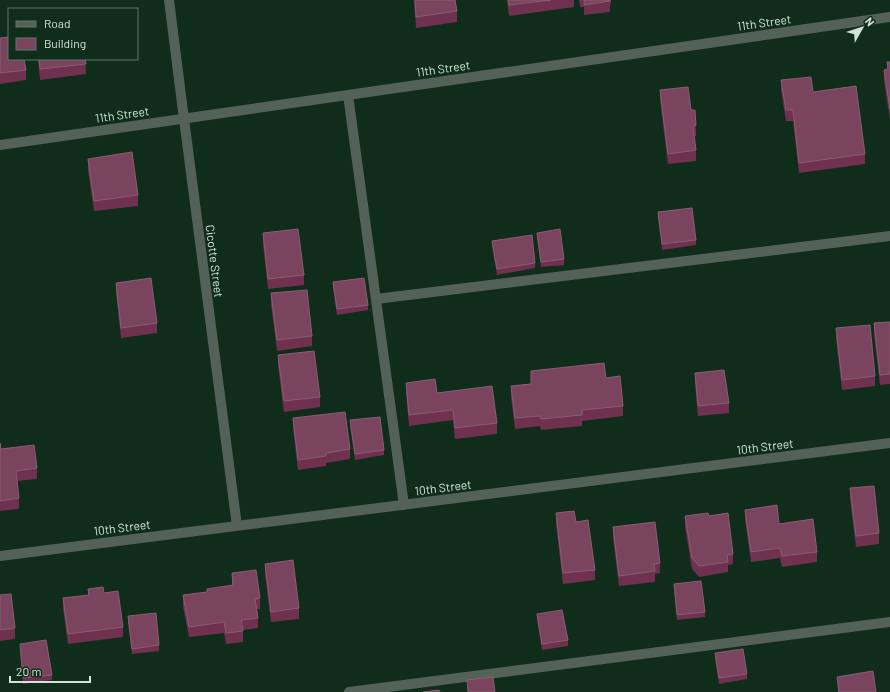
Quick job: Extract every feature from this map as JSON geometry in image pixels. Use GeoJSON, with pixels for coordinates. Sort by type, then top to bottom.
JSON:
{"type":"FeatureCollection","features":[{"type":"Feature","properties":{"kind":"street","name":"Cicotte Street"},"geometry":{"type":"LineString","coordinates":[[169,0],[237,526]]}},
{"type":"Feature","properties":{"kind":"street","name":"11th Street"},"geometry":{"type":"LineString","coordinates":[[0,145],[890,17]]}},
{"type":"Feature","properties":{"kind":"street"},"geometry":{"type":"LineString","coordinates":[[348,95],[404,505]]}},
{"type":"Feature","properties":{"kind":"street"},"geometry":{"type":"LineString","coordinates":[[376,299],[890,236]]}},
{"type":"Feature","properties":{"kind":"street","name":"10th Street"},"geometry":{"type":"LineString","coordinates":[[0,556],[890,443]]}},
{"type":"Feature","properties":{"kind":"street"},"geometry":{"type":"LineString","coordinates":[[349,692],[890,622]]}},
{"type":"Feature","properties":{"kind":"building"},"geometry":{"type":"Polygon","coordinates":[[[415,0],[455,0],[457,11],[416,17],[415,0]]]}},
{"type":"Feature","properties":{"kind":"building"},"geometry":{"type":"Polygon","coordinates":[[[508,0],[551,0],[509,5],[508,0]]]}},
{"type":"Feature","properties":{"kind":"building"},"geometry":{"type":"Polygon","coordinates":[[[584,0],[610,0],[610,1],[584,5],[584,0]]]}},
{"type":"Feature","properties":{"kind":"building"},"geometry":{"type":"Polygon","coordinates":[[[8,37],[8,60],[24,60],[26,70],[0,73],[0,38],[8,37]]]}},
{"type":"Feature","properties":{"kind":"building"},"geometry":{"type":"Polygon","coordinates":[[[39,60],[85,60],[86,64],[40,69],[39,60]]]}},
{"type":"Feature","properties":{"kind":"building"},"geometry":{"type":"Polygon","coordinates":[[[887,62],[890,62],[890,109],[884,70],[888,69],[887,62]]]}},
{"type":"Feature","properties":{"kind":"building"},"geometry":{"type":"Polygon","coordinates":[[[811,77],[813,92],[856,86],[865,154],[799,163],[793,110],[786,110],[781,80],[811,77]]]}},
{"type":"Feature","properties":{"kind":"building"},"geometry":{"type":"Polygon","coordinates":[[[688,87],[691,110],[695,110],[696,125],[693,126],[696,150],[668,154],[660,90],[688,87]]]}},
{"type":"Feature","properties":{"kind":"building"},"geometry":{"type":"Polygon","coordinates":[[[132,152],[138,195],[94,201],[88,159],[132,152]]]}},
{"type":"Feature","properties":{"kind":"building"},"geometry":{"type":"Polygon","coordinates":[[[692,208],[696,240],[662,244],[658,212],[692,208]]]}},
{"type":"Feature","properties":{"kind":"building"},"geometry":{"type":"Polygon","coordinates":[[[298,229],[304,275],[268,279],[263,233],[298,229]]]}},
{"type":"Feature","properties":{"kind":"building"},"geometry":{"type":"Polygon","coordinates":[[[560,229],[564,259],[541,262],[537,233],[560,229]]]}},
{"type":"Feature","properties":{"kind":"building"},"geometry":{"type":"Polygon","coordinates":[[[532,235],[535,263],[497,269],[492,241],[532,235]]]}},
{"type":"Feature","properties":{"kind":"building"},"geometry":{"type":"Polygon","coordinates":[[[151,278],[157,323],[121,328],[116,283],[151,278]]]}},
{"type":"Feature","properties":{"kind":"building"},"geometry":{"type":"Polygon","coordinates":[[[364,278],[368,305],[337,309],[333,282],[364,278]]]}},
{"type":"Feature","properties":{"kind":"building"},"geometry":{"type":"Polygon","coordinates":[[[307,290],[312,336],[277,340],[271,293],[307,290]]]}},
{"type":"Feature","properties":{"kind":"building"},"geometry":{"type":"Polygon","coordinates":[[[890,322],[890,374],[880,375],[874,323],[890,322]]]}},
{"type":"Feature","properties":{"kind":"building"},"geometry":{"type":"Polygon","coordinates":[[[870,325],[875,376],[842,380],[836,328],[870,325]]]}},
{"type":"Feature","properties":{"kind":"building"},"geometry":{"type":"Polygon","coordinates":[[[314,351],[320,397],[284,401],[278,355],[314,351]]]}},
{"type":"Feature","properties":{"kind":"building"},"geometry":{"type":"Polygon","coordinates":[[[604,363],[606,378],[620,376],[623,406],[582,410],[582,415],[541,419],[540,416],[515,418],[511,386],[531,384],[531,371],[604,363]]]}},
{"type":"Feature","properties":{"kind":"building"},"geometry":{"type":"Polygon","coordinates":[[[724,370],[729,403],[698,406],[695,373],[724,370]]]}},
{"type":"Feature","properties":{"kind":"building"},"geometry":{"type":"Polygon","coordinates":[[[435,379],[437,393],[492,386],[497,423],[455,428],[453,410],[409,415],[406,383],[435,379]]]}},
{"type":"Feature","properties":{"kind":"building"},"geometry":{"type":"Polygon","coordinates":[[[345,412],[350,449],[326,453],[326,456],[298,460],[293,418],[345,412]]]}},
{"type":"Feature","properties":{"kind":"building"},"geometry":{"type":"Polygon","coordinates":[[[380,417],[384,450],[355,454],[350,420],[380,417]]]}},
{"type":"Feature","properties":{"kind":"building"},"geometry":{"type":"Polygon","coordinates":[[[0,443],[1,449],[34,445],[37,468],[16,471],[19,498],[0,501],[0,443]]]}},
{"type":"Feature","properties":{"kind":"building"},"geometry":{"type":"Polygon","coordinates":[[[874,486],[879,533],[856,536],[850,488],[874,486]]]}},
{"type":"Feature","properties":{"kind":"building"},"geometry":{"type":"Polygon","coordinates":[[[777,505],[779,524],[813,519],[817,552],[782,556],[780,548],[751,552],[745,510],[777,505]]]}},
{"type":"Feature","properties":{"kind":"building"},"geometry":{"type":"Polygon","coordinates":[[[574,511],[576,522],[588,520],[595,570],[563,573],[556,513],[574,511]]]}},
{"type":"Feature","properties":{"kind":"building"},"geometry":{"type":"Polygon","coordinates":[[[708,513],[709,516],[728,513],[733,554],[727,555],[728,562],[699,566],[692,558],[685,516],[708,513]]]}},
{"type":"Feature","properties":{"kind":"building"},"geometry":{"type":"Polygon","coordinates":[[[655,522],[660,563],[654,564],[655,571],[619,576],[613,527],[655,522]]]}},
{"type":"Feature","properties":{"kind":"building"},"geometry":{"type":"Polygon","coordinates":[[[293,560],[299,608],[271,612],[265,564],[293,560]]]}},
{"type":"Feature","properties":{"kind":"building"},"geometry":{"type":"Polygon","coordinates":[[[256,570],[260,598],[255,599],[258,618],[241,620],[243,631],[226,633],[224,622],[189,627],[183,595],[207,592],[207,589],[233,585],[232,573],[256,570]]]}},
{"type":"Feature","properties":{"kind":"building"},"geometry":{"type":"Polygon","coordinates":[[[701,581],[705,612],[677,615],[674,584],[701,581]]]}},
{"type":"Feature","properties":{"kind":"building"},"geometry":{"type":"Polygon","coordinates":[[[103,587],[104,593],[118,591],[123,627],[68,634],[63,598],[89,595],[88,589],[103,587]]]}},
{"type":"Feature","properties":{"kind":"building"},"geometry":{"type":"Polygon","coordinates":[[[11,594],[15,628],[0,630],[0,595],[11,594]]]}},
{"type":"Feature","properties":{"kind":"building"},"geometry":{"type":"Polygon","coordinates":[[[562,610],[568,640],[542,644],[537,614],[562,610]]]}},
{"type":"Feature","properties":{"kind":"building"},"geometry":{"type":"Polygon","coordinates":[[[156,613],[159,645],[132,649],[128,616],[156,613]]]}},
{"type":"Feature","properties":{"kind":"building"},"geometry":{"type":"Polygon","coordinates":[[[46,640],[52,675],[23,678],[20,644],[46,640]]]}},
{"type":"Feature","properties":{"kind":"building"},"geometry":{"type":"Polygon","coordinates":[[[743,649],[747,674],[719,678],[715,653],[743,649]]]}},
{"type":"Feature","properties":{"kind":"building"},"geometry":{"type":"Polygon","coordinates":[[[873,671],[876,692],[839,692],[837,677],[873,671]]]}},
{"type":"Feature","properties":{"kind":"building"},"geometry":{"type":"Polygon","coordinates":[[[493,677],[495,692],[468,692],[467,680],[493,677]]]}},
{"type":"Feature","properties":{"kind":"building"},"geometry":{"type":"Polygon","coordinates":[[[439,690],[440,692],[423,692],[439,690]]]}}]}
